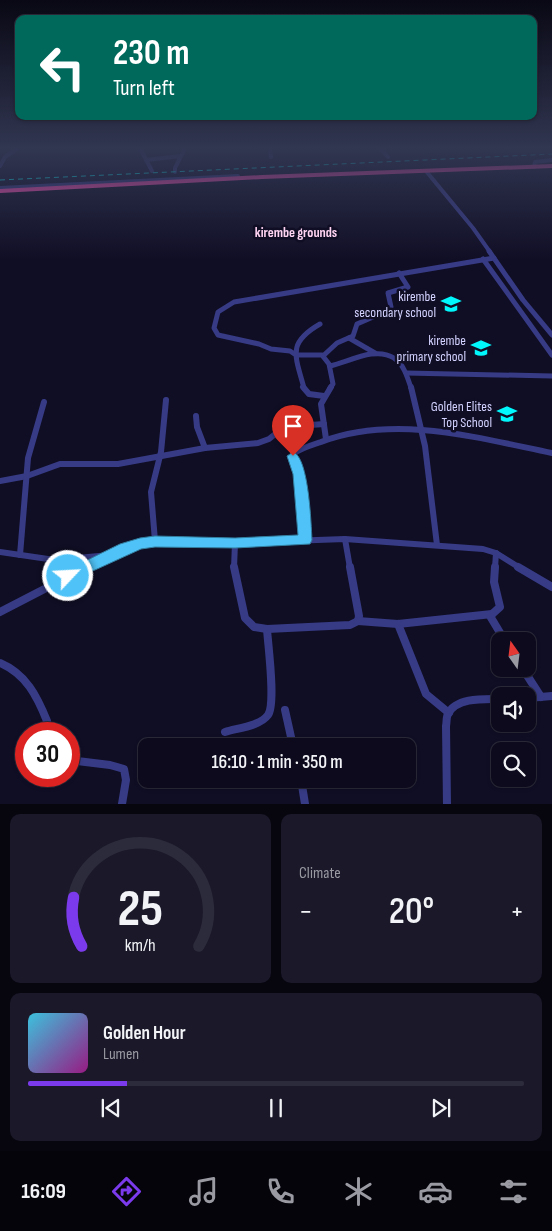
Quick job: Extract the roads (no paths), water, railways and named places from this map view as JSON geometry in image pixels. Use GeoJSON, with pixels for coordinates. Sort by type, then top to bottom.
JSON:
{"type":"FeatureCollection","features":[{"type":"Feature","properties":{"kind":"highway"},"geometry":{"type":"LineString","coordinates":[[0,190],[92,186]]}},
{"type":"Feature","properties":{"kind":"street"},"geometry":{"type":"LineString","coordinates":[[0,190],[76,186]]}},
{"type":"Feature","properties":{"kind":"street"},"geometry":{"type":"LineString","coordinates":[[438,186],[473,228],[534,314],[552,335]]}},
{"type":"Feature","properties":{"kind":"street"},"geometry":{"type":"LineString","coordinates":[[399,273],[408,289],[388,293],[391,308],[357,324],[355,332],[349,338],[337,343],[324,356],[296,355],[290,352],[271,349],[259,344],[218,335],[214,329],[217,312],[222,307],[234,302],[399,273],[494,258]]}},
{"type":"Feature","properties":{"kind":"street"},"geometry":{"type":"LineString","coordinates":[[483,259],[520,314],[552,355]]}},
{"type":"Feature","properties":{"kind":"street"},"geometry":{"type":"LineString","coordinates":[[520,314],[534,314]]}},
{"type":"Feature","properties":{"kind":"street"},"geometry":{"type":"LineString","coordinates":[[320,324],[297,342],[296,355],[306,392],[324,396]]}},
{"type":"Feature","properties":{"kind":"street"},"geometry":{"type":"LineString","coordinates":[[349,338],[375,354]]}},
{"type":"Feature","properties":{"kind":"street"},"geometry":{"type":"LineString","coordinates":[[330,366],[350,362],[364,354],[375,354],[396,358],[406,373],[413,388],[422,432],[437,545]]}},
{"type":"Feature","properties":{"kind":"street"},"geometry":{"type":"LineString","coordinates":[[324,356],[330,366],[333,386],[320,404],[326,439]]}},
{"type":"Feature","properties":{"kind":"street"},"geometry":{"type":"LineString","coordinates":[[406,373],[552,376]]}},
{"type":"Feature","properties":{"kind":"street"},"geometry":{"type":"LineString","coordinates":[[155,541],[151,492],[159,456],[166,400]]}},
{"type":"Feature","properties":{"kind":"street"},"geometry":{"type":"LineString","coordinates":[[20,555],[28,458],[44,402]]}},
{"type":"Feature","properties":{"kind":"street"},"geometry":{"type":"LineString","coordinates":[[196,416],[197,428],[205,448]]}},
{"type":"Feature","properties":{"kind":"street"},"geometry":{"type":"LineString","coordinates":[[0,481],[27,476],[60,464],[118,464],[205,448],[258,443],[269,439],[284,427],[324,424]]}},
{"type":"Feature","properties":{"kind":"street"},"geometry":{"type":"LineString","coordinates":[[305,540],[299,474],[293,454],[326,439],[347,433],[376,429],[473,437],[552,453]]}},
{"type":"Feature","properties":{"kind":"street"},"geometry":{"type":"LineString","coordinates":[[345,539],[359,616],[358,621]]}},
{"type":"Feature","properties":{"kind":"street"},"geometry":{"type":"LineString","coordinates":[[0,612],[53,583],[112,555],[140,543],[155,541],[235,543],[345,539],[483,549],[496,553],[552,587]]}},
{"type":"Feature","properties":{"kind":"street"},"geometry":{"type":"LineString","coordinates":[[235,543],[233,556],[245,618],[255,628],[267,630],[350,625],[358,621],[398,624],[492,614],[500,607],[494,582],[496,553]]}},
{"type":"Feature","properties":{"kind":"street"},"geometry":{"type":"LineString","coordinates":[[0,552],[67,560],[112,555]]}},
{"type":"Feature","properties":{"kind":"street"},"geometry":{"type":"LineString","coordinates":[[492,614],[490,618],[499,632]]}},
{"type":"Feature","properties":{"kind":"street"},"geometry":{"type":"LineString","coordinates":[[398,624],[426,694],[448,714]]}},
{"type":"Feature","properties":{"kind":"street"},"geometry":{"type":"LineString","coordinates":[[225,732],[261,720],[267,716],[271,709],[272,699],[267,630]]}},
{"type":"Feature","properties":{"kind":"street"},"geometry":{"type":"LineString","coordinates":[[0,663],[22,676],[31,686],[47,722]]}},
{"type":"Feature","properties":{"kind":"street"},"geometry":{"type":"LineString","coordinates":[[529,678],[541,697]]}},
{"type":"Feature","properties":{"kind":"street"},"geometry":{"type":"LineString","coordinates":[[536,697],[552,696]]}},
{"type":"Feature","properties":{"kind":"street"},"geometry":{"type":"LineString","coordinates":[[447,804],[446,726],[448,714],[457,706],[467,701],[491,700]]}},
{"type":"Feature","properties":{"kind":"street"},"geometry":{"type":"LineString","coordinates":[[285,710],[291,738]]}},
{"type":"Feature","properties":{"kind":"street"},"geometry":{"type":"LineString","coordinates":[[80,762],[124,770],[126,780],[122,804]]}},
{"type":"Feature","properties":{"kind":"street"},"geometry":{"type":"LineString","coordinates":[[302,788],[305,804]]}},
{"type":"Feature","properties":{"kind":"place","name":"kirembe secondary school"},"geometry":{"type":"Point","coordinates":[451,304]}},
{"type":"Feature","properties":{"kind":"place","name":"kirembe primary school"},"geometry":{"type":"Point","coordinates":[481,348]}},
{"type":"Feature","properties":{"kind":"place","name":"Golden Elites Top School"},"geometry":{"type":"Point","coordinates":[507,414]}},
{"type":"Feature","properties":{"kind":"district","name":"kirembe grounds"},"geometry":{"type":"Point","coordinates":[296,232]}}]}
